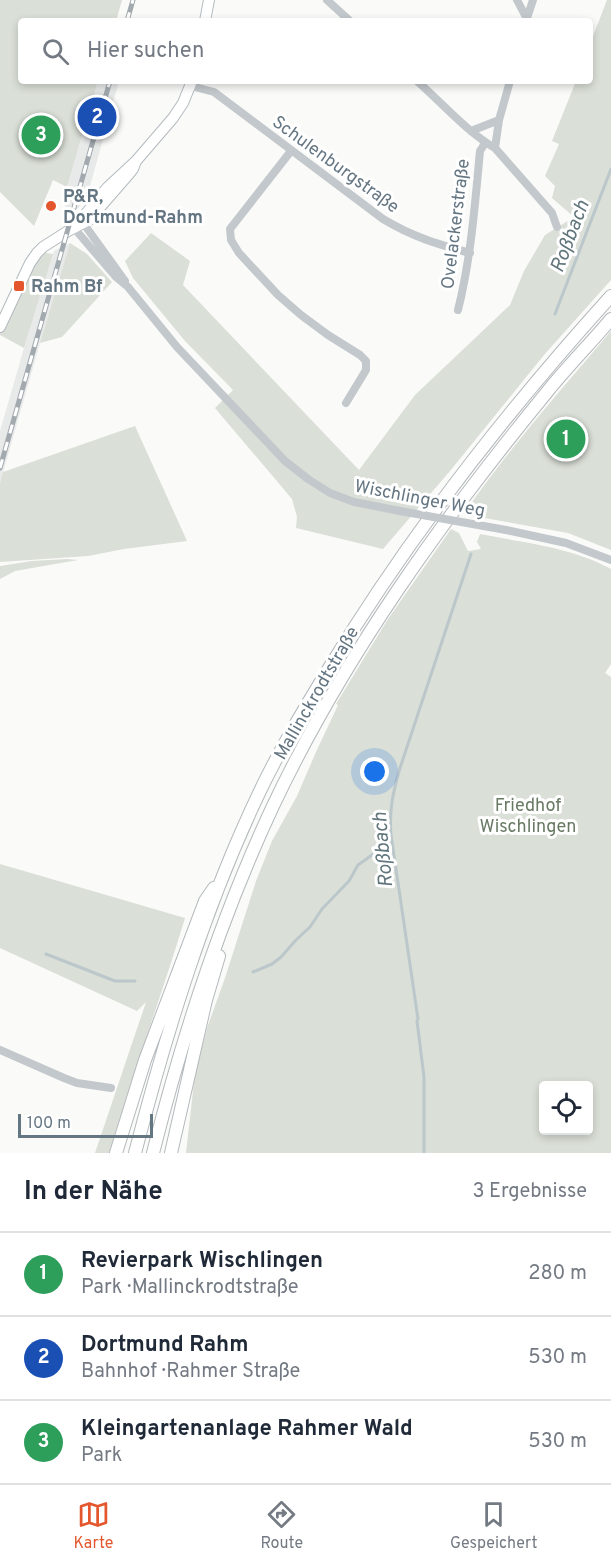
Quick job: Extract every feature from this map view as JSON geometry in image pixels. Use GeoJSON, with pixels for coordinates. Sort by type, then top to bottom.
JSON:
{"type":"FeatureCollection","features":[{"type":"Feature","properties":{"kind":"highway","name":"Mallinckrodtstraße"},"geometry":{"type":"LineString","coordinates":[[135,1153],[167,1036],[225,872],[260,790],[303,711],[377,592],[449,489],[529,390],[611,296]]}},
{"type":"Feature","properties":{"kind":"highway","name":"Mallinckrodtstraße"},"geometry":{"type":"LineString","coordinates":[[153,1153],[177,1061],[210,958],[273,807],[304,745],[390,601],[429,544],[548,390],[611,320]]}},
{"type":"Feature","properties":{"kind":"highway"},"geometry":{"type":"LineString","coordinates":[[116,1153],[145,1060],[205,900],[225,872]]}},
{"type":"Feature","properties":{"kind":"highway"},"geometry":{"type":"LineString","coordinates":[[171,1153],[206,1000],[244,874]]}},
{"type":"Feature","properties":{"kind":"main road"},"geometry":{"type":"LineString","coordinates":[[206,18],[209,0]]}},
{"type":"Feature","properties":{"kind":"main road"},"geometry":{"type":"LineString","coordinates":[[0,327],[37,253],[79,224],[107,188],[136,161],[178,111],[192,84]]}},
{"type":"Feature","properties":{"kind":"street"},"geometry":{"type":"LineString","coordinates":[[327,0],[347,18]]}},
{"type":"Feature","properties":{"kind":"street"},"geometry":{"type":"LineString","coordinates":[[517,0],[525,18]]}},
{"type":"Feature","properties":{"kind":"street"},"geometry":{"type":"LineString","coordinates":[[527,18],[533,0]]}},
{"type":"Feature","properties":{"kind":"street","name":"Schulenburgstraße"},"geometry":{"type":"LineString","coordinates":[[194,84],[214,92],[383,219],[404,232],[431,243],[470,253]]}},
{"type":"Feature","properties":{"kind":"street"},"geometry":{"type":"LineString","coordinates":[[420,84],[485,143],[495,148],[552,213],[556,226]]}},
{"type":"Feature","properties":{"kind":"street"},"geometry":{"type":"LineString","coordinates":[[495,148],[499,120],[509,84]]}},
{"type":"Feature","properties":{"kind":"street"},"geometry":{"type":"LineString","coordinates":[[471,131],[499,120]]}},
{"type":"Feature","properties":{"kind":"street","name":"Ovelackerstraße"},"geometry":{"type":"LineString","coordinates":[[458,310],[470,253],[480,151],[485,143]]}},
{"type":"Feature","properties":{"kind":"street"},"geometry":{"type":"LineString","coordinates":[[291,150],[230,229],[231,240],[239,253],[278,295],[301,315],[360,355],[366,362],[366,370],[346,403]]}},
{"type":"Feature","properties":{"kind":"street","name":"Wischlinger Weg"},"geometry":{"type":"LineString","coordinates":[[79,224],[117,277],[128,287],[177,347],[285,461],[318,486],[354,502],[566,543],[611,560]]}},
{"type":"Feature","properties":{"kind":"street"},"geometry":{"type":"LineString","coordinates":[[0,1050],[77,1083],[111,1088]]}},
{"type":"Feature","properties":{"kind":"shaded area"},"geometry":{"type":"Polygon","coordinates":[[[97,84],[118,84],[87,197],[61,223],[69,192],[67,187],[97,84]]]}},
{"type":"Feature","properties":{"kind":"shaded area"},"geometry":{"type":"Polygon","coordinates":[[[70,243],[0,483],[0,431],[24,348],[54,251],[70,243]]]}},
{"type":"Feature","properties":{"kind":"green space"},"geometry":{"type":"Polygon","coordinates":[[[0,0],[122,0],[117,18],[18,18],[18,84],[97,84],[67,187],[53,180],[34,226],[0,192],[0,0]]]}},
{"type":"Feature","properties":{"kind":"green space"},"geometry":{"type":"Polygon","coordinates":[[[607,0],[611,0],[611,280],[544,355],[383,549],[296,528],[297,517],[292,499],[215,408],[233,390],[185,341],[133,278],[125,261],[151,233],[190,261],[183,285],[359,470],[415,395],[510,305],[524,271],[545,235],[574,217],[552,198],[555,186],[545,176],[559,144],[552,141],[575,84],[593,84],[593,36],[607,0]]]}},
{"type":"Feature","properties":{"kind":"green space"},"geometry":{"type":"Polygon","coordinates":[[[70,243],[87,254],[112,282],[62,337],[40,343],[70,243]]]}},
{"type":"Feature","properties":{"kind":"green space"},"geometry":{"type":"Polygon","coordinates":[[[43,247],[46,253],[53,254],[24,348],[0,335],[0,327],[43,247]]]}},
{"type":"Feature","properties":{"kind":"green space"},"geometry":{"type":"Polygon","coordinates":[[[611,331],[611,550],[568,533],[473,516],[465,512],[517,442],[611,331]]]}},
{"type":"Feature","properties":{"kind":"green space"},"geometry":{"type":"Polygon","coordinates":[[[135,426],[187,541],[88,556],[0,562],[0,483],[3,472],[135,426]]]}},
{"type":"Feature","properties":{"kind":"green space","name":"Friedhof Wischlingen"},"geometry":{"type":"Polygon","coordinates":[[[451,529],[459,533],[468,551],[481,549],[477,542],[480,534],[564,551],[611,569],[611,664],[605,673],[611,677],[611,1153],[186,1153],[195,1073],[207,1028],[256,881],[272,841],[297,796],[338,705],[336,704],[388,619],[451,529]]]}},
{"type":"Feature","properties":{"kind":"green space"},"geometry":{"type":"Polygon","coordinates":[[[67,559],[78,560],[15,571],[0,579],[0,566],[67,559]]]}},
{"type":"Feature","properties":{"kind":"green space"},"geometry":{"type":"Polygon","coordinates":[[[0,864],[185,918],[109,1153],[95,1153],[146,1002],[137,1011],[0,948],[0,864]]]}},
{"type":"Feature","properties":{"kind":"waterway","name":"Roßbach"},"geometry":{"type":"LineString","coordinates":[[555,314],[611,169]]}},
{"type":"Feature","properties":{"kind":"waterway","name":"Roßbach"},"geometry":{"type":"LineString","coordinates":[[424,1153],[424,1077],[418,1019],[391,835],[391,809],[400,768],[471,554]]}},
{"type":"Feature","properties":{"kind":"waterway"},"geometry":{"type":"LineString","coordinates":[[253,972],[272,964],[281,957],[349,881],[358,865],[372,855],[390,836]]}},
{"type":"Feature","properties":{"kind":"waterway"},"geometry":{"type":"LineString","coordinates":[[46,954],[115,981],[135,981]]}},
{"type":"Feature","properties":{"kind":"railway"},"geometry":{"type":"LineString","coordinates":[[128,18],[133,0]]}},
{"type":"Feature","properties":{"kind":"railway"},"geometry":{"type":"LineString","coordinates":[[0,468],[109,84]]}},
{"type":"Feature","properties":{"kind":"place","name":"Dortmund Rahm"},"geometry":{"type":"Point","coordinates":[97,117]}},
{"type":"Feature","properties":{"kind":"place","name":"Kleingartenanlage Rahmer Wald"},"geometry":{"type":"Point","coordinates":[41,135]}},
{"type":"Feature","properties":{"kind":"place","name":"P&R, Dortmund-Rahm"},"geometry":{"type":"Point","coordinates":[51,206]}},
{"type":"Feature","properties":{"kind":"place","name":"Rahm Bf"},"geometry":{"type":"Point","coordinates":[19,286]}},
{"type":"Feature","properties":{"kind":"place","name":"Revierpark Wischlingen"},"geometry":{"type":"Point","coordinates":[566,439]}}]}
